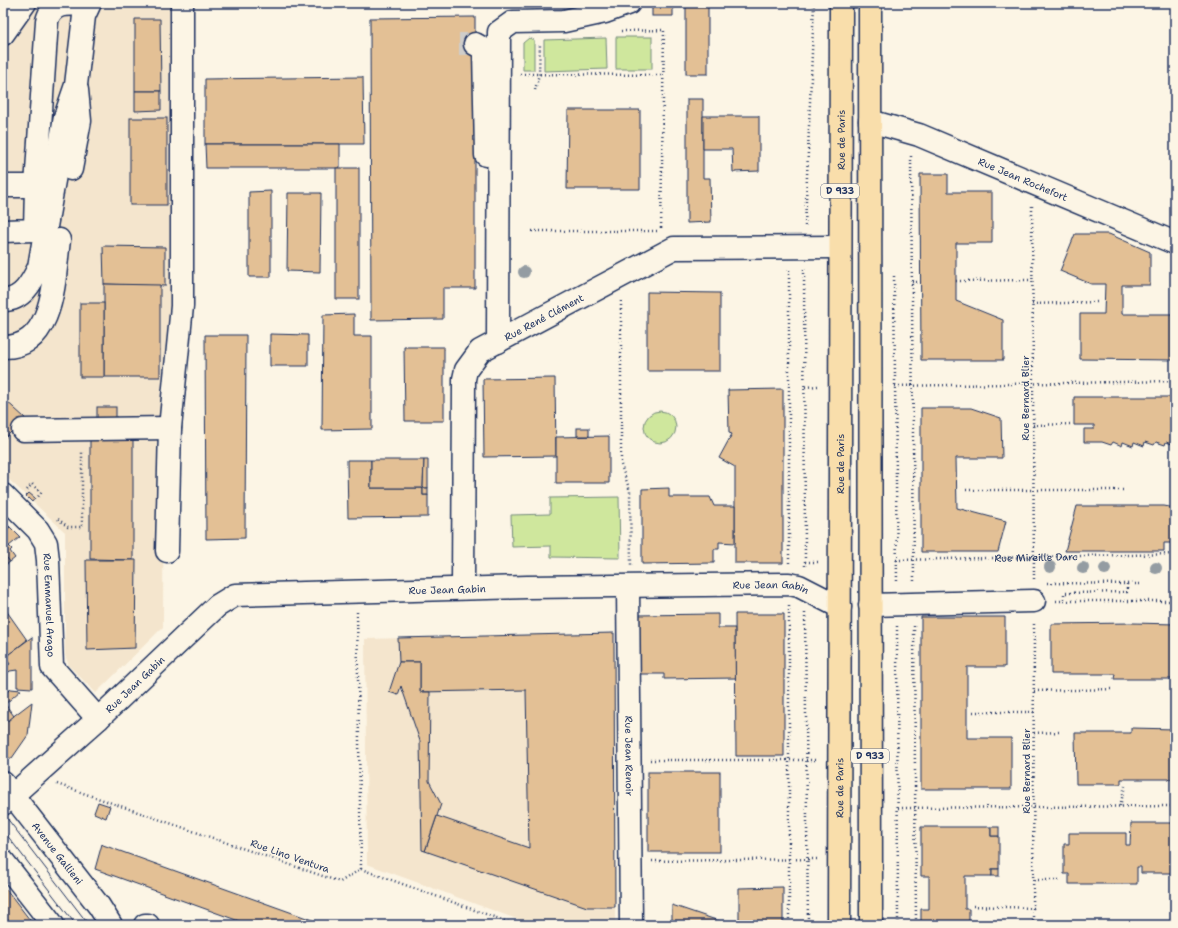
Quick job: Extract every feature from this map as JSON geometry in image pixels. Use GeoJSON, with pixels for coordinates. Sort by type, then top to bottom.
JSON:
{"type":"FeatureCollection","features":[{"type":"Feature","properties":{"kind":"main road","name":"Rue de Paris"},"geometry":{"type":"LineString","coordinates":[[839,925],[841,3]]}},
{"type":"Feature","properties":{"kind":"main road","name":"D 933"},"geometry":{"type":"LineString","coordinates":[[870,3],[871,925]]}},
{"type":"Feature","properties":{"kind":"street"},"geometry":{"type":"LineString","coordinates":[[6,30],[8,3]]}},
{"type":"Feature","properties":{"kind":"street"},"geometry":{"type":"LineString","coordinates":[[6,30],[25,3]]}},
{"type":"Feature","properties":{"kind":"street"},"geometry":{"type":"LineString","coordinates":[[167,551],[170,428],[182,306],[182,3]]}},
{"type":"Feature","properties":{"kind":"street"},"geometry":{"type":"LineString","coordinates":[[498,342],[497,307],[500,173],[499,32],[513,22],[564,21],[605,12],[629,3]]}},
{"type":"Feature","properties":{"kind":"street"},"geometry":{"type":"LineString","coordinates":[[3,231],[35,230],[36,186],[48,16],[53,7],[57,5],[89,4],[84,16],[76,85],[65,117],[39,267],[28,287],[13,299],[3,300]]}},
{"type":"Feature","properties":{"kind":"street"},"geometry":{"type":"LineString","coordinates":[[474,44],[484,49],[484,153],[500,173]]}},
{"type":"Feature","properties":{"kind":"street"},"geometry":{"type":"LineString","coordinates":[[3,347],[21,344],[31,338],[40,329],[50,304],[60,227],[80,121],[76,85]]}},
{"type":"Feature","properties":{"kind":"street","name":"Rue Jean Rochefort"},"geometry":{"type":"LineString","coordinates":[[870,122],[911,133],[1175,243]]}},
{"type":"Feature","properties":{"kind":"street"},"geometry":{"type":"LineString","coordinates":[[3,186],[36,186]]}},
{"type":"Feature","properties":{"kind":"street","name":"Rue René Clément"},"geometry":{"type":"LineString","coordinates":[[463,588],[464,378],[466,370],[480,351],[674,248],[840,247]]}},
{"type":"Feature","properties":{"kind":"street"},"geometry":{"type":"LineString","coordinates":[[23,430],[170,428]]}},
{"type":"Feature","properties":{"kind":"street","name":"Rue Emmanuel Arago"},"geometry":{"type":"LineString","coordinates":[[12,486],[46,543],[52,666],[98,719]]}},
{"type":"Feature","properties":{"kind":"street","name":"Rue Jean Gabin"},"geometry":{"type":"LineString","coordinates":[[98,719],[217,606],[235,595],[463,588],[789,584],[805,589],[840,607]]}},
{"type":"Feature","properties":{"kind":"street","name":"Rue Jean Renoir"},"geometry":{"type":"LineString","coordinates":[[628,587],[631,925]]}},
{"type":"Feature","properties":{"kind":"street"},"geometry":{"type":"LineString","coordinates":[[870,605],[1038,600]]}},
{"type":"Feature","properties":{"kind":"street"},"geometry":{"type":"LineString","coordinates":[[6,794],[98,719]]}},
{"type":"Feature","properties":{"kind":"street","name":"Avenue Gallieni"},"geometry":{"type":"LineString","coordinates":[[6,794],[99,906],[111,925]]}},
{"type":"Feature","properties":{"kind":"street"},"geometry":{"type":"LineString","coordinates":[[3,861],[53,925]]}},
{"type":"Feature","properties":{"kind":"path"},"geometry":{"type":"LineString","coordinates":[[808,925],[805,589],[797,248],[814,3]]}},
{"type":"Feature","properties":{"kind":"path"},"geometry":{"type":"LineString","coordinates":[[532,231],[661,231],[664,30],[617,31]]}},
{"type":"Feature","properties":{"kind":"path"},"geometry":{"type":"LineString","coordinates":[[535,90],[539,74],[540,39]]}},
{"type":"Feature","properties":{"kind":"path"},"geometry":{"type":"LineString","coordinates":[[519,67],[519,74],[664,75]]}},
{"type":"Feature","properties":{"kind":"path"},"geometry":{"type":"LineString","coordinates":[[898,925],[897,808],[905,604],[913,560],[911,133]]}},
{"type":"Feature","properties":{"kind":"path","name":"Rue Bernard Blier"},"geometry":{"type":"LineString","coordinates":[[1032,203],[1034,558],[1038,600],[1034,691],[1033,925]]}},
{"type":"Feature","properties":{"kind":"path"},"geometry":{"type":"LineString","coordinates":[[894,268],[897,560],[905,604],[915,808],[916,925]]}},
{"type":"Feature","properties":{"kind":"path"},"geometry":{"type":"LineString","coordinates":[[956,281],[1032,280]]}},
{"type":"Feature","properties":{"kind":"path"},"geometry":{"type":"LineString","coordinates":[[912,282],[920,282]]}},
{"type":"Feature","properties":{"kind":"path"},"geometry":{"type":"LineString","coordinates":[[621,296],[622,465],[630,491],[631,564],[628,587]]}},
{"type":"Feature","properties":{"kind":"path"},"geometry":{"type":"LineString","coordinates":[[1032,304],[1097,302]]}},
{"type":"Feature","properties":{"kind":"path"},"geometry":{"type":"LineString","coordinates":[[920,386],[1175,381]]}},
{"type":"Feature","properties":{"kind":"path"},"geometry":{"type":"LineString","coordinates":[[1033,425],[1072,424]]}},
{"type":"Feature","properties":{"kind":"path"},"geometry":{"type":"LineString","coordinates":[[57,518],[68,527],[82,527],[82,430]]}},
{"type":"Feature","properties":{"kind":"path"},"geometry":{"type":"LineString","coordinates":[[3,468],[12,486],[26,490],[32,484],[41,493],[36,498],[41,503]]}},
{"type":"Feature","properties":{"kind":"path"},"geometry":{"type":"LineString","coordinates":[[966,490],[1125,490]]}},
{"type":"Feature","properties":{"kind":"path","name":"Rue Mireille Darc"},"geometry":{"type":"LineString","coordinates":[[897,560],[1175,554]]}},
{"type":"Feature","properties":{"kind":"path"},"geometry":{"type":"LineString","coordinates":[[1064,601],[1064,593],[1126,592],[1127,584]]}},
{"type":"Feature","properties":{"kind":"path"},"geometry":{"type":"LineString","coordinates":[[1038,600],[1127,584],[1141,584]]}},
{"type":"Feature","properties":{"kind":"path"},"geometry":{"type":"LineString","coordinates":[[357,592],[361,869],[516,925]]}},
{"type":"Feature","properties":{"kind":"path"},"geometry":{"type":"LineString","coordinates":[[1056,601],[1175,601]]}},
{"type":"Feature","properties":{"kind":"path"},"geometry":{"type":"LineString","coordinates":[[1034,691],[1113,689]]}},
{"type":"Feature","properties":{"kind":"path"},"geometry":{"type":"LineString","coordinates":[[973,712],[1034,712]]}},
{"type":"Feature","properties":{"kind":"path"},"geometry":{"type":"LineString","coordinates":[[1034,733],[1061,732]]}},
{"type":"Feature","properties":{"kind":"path"},"geometry":{"type":"LineString","coordinates":[[630,760],[840,760]]}},
{"type":"Feature","properties":{"kind":"path","name":"Rue Lino Ventura"},"geometry":{"type":"LineString","coordinates":[[54,783],[340,882],[361,869]]}},
{"type":"Feature","properties":{"kind":"path"},"geometry":{"type":"LineString","coordinates":[[1120,806],[1125,786]]}},
{"type":"Feature","properties":{"kind":"path"},"geometry":{"type":"LineString","coordinates":[[897,808],[1175,806]]}},
{"type":"Feature","properties":{"kind":"path"},"geometry":{"type":"LineString","coordinates":[[631,861],[840,859]]}},
{"type":"Feature","properties":{"kind":"path"},"geometry":{"type":"LineString","coordinates":[[1034,880],[1062,880]]}},
{"type":"Feature","properties":{"kind":"path"},"geometry":{"type":"LineString","coordinates":[[973,906],[1034,908]]}},
{"type":"Feature","properties":{"kind":"shaded area"},"geometry":{"type":"Polygon","coordinates":[[[3,3],[171,3],[171,319],[164,400],[163,627],[96,693],[69,666],[65,655],[65,532],[3,474],[3,3]]]}},
{"type":"Feature","properties":{"kind":"shaded area"},"geometry":{"type":"Polygon","coordinates":[[[614,633],[615,925],[533,925],[367,864],[365,639],[614,633]]]}},
{"type":"Feature","properties":{"kind":"green space"},"geometry":{"type":"Polygon","coordinates":[[[616,37],[652,37],[652,69],[616,69],[616,37]]]}},
{"type":"Feature","properties":{"kind":"green space"},"geometry":{"type":"Polygon","coordinates":[[[529,38],[534,40],[534,70],[523,70],[523,43],[529,38]]]}},
{"type":"Feature","properties":{"kind":"green space"},"geometry":{"type":"Polygon","coordinates":[[[606,38],[607,69],[544,71],[544,40],[606,38]]]}},
{"type":"Feature","properties":{"kind":"green space"},"geometry":{"type":"Polygon","coordinates":[[[657,411],[663,411],[673,418],[676,427],[675,433],[669,440],[663,443],[657,443],[647,436],[644,430],[644,424],[651,414],[657,411]]]}},
{"type":"Feature","properties":{"kind":"green space"},"geometry":{"type":"Polygon","coordinates":[[[619,497],[620,558],[551,557],[551,546],[512,547],[511,515],[550,514],[550,498],[619,497]]]}},
{"type":"Feature","properties":{"kind":"building"},"geometry":{"type":"Polygon","coordinates":[[[652,3],[673,3],[673,16],[652,16],[652,3]]]}},
{"type":"Feature","properties":{"kind":"building"},"geometry":{"type":"Polygon","coordinates":[[[686,3],[708,3],[708,74],[686,74],[686,3]]]}},
{"type":"Feature","properties":{"kind":"building"},"geometry":{"type":"Polygon","coordinates":[[[475,17],[475,288],[443,288],[443,319],[371,320],[370,18],[475,17]]]}},
{"type":"Feature","properties":{"kind":"building"},"geometry":{"type":"Polygon","coordinates":[[[135,19],[160,19],[161,91],[135,91],[135,19]]]}},
{"type":"Feature","properties":{"kind":"building"},"geometry":{"type":"Polygon","coordinates":[[[363,77],[364,144],[205,144],[205,79],[363,77]]]}},
{"type":"Feature","properties":{"kind":"building"},"geometry":{"type":"Polygon","coordinates":[[[135,91],[161,91],[161,110],[135,111],[135,91]]]}},
{"type":"Feature","properties":{"kind":"building"},"geometry":{"type":"Polygon","coordinates":[[[687,99],[703,99],[703,178],[710,178],[711,222],[687,223],[687,99]]]}},
{"type":"Feature","properties":{"kind":"building"},"geometry":{"type":"Polygon","coordinates":[[[568,110],[640,110],[640,189],[567,189],[568,110]]]}},
{"type":"Feature","properties":{"kind":"building"},"geometry":{"type":"Polygon","coordinates":[[[703,116],[759,116],[759,171],[733,172],[732,149],[703,149],[703,116]]]}},
{"type":"Feature","properties":{"kind":"building"},"geometry":{"type":"Polygon","coordinates":[[[130,118],[167,118],[167,205],[130,205],[130,118]]]}},
{"type":"Feature","properties":{"kind":"building"},"geometry":{"type":"Polygon","coordinates":[[[205,144],[340,144],[340,168],[206,168],[205,144]]]}},
{"type":"Feature","properties":{"kind":"building"},"geometry":{"type":"Polygon","coordinates":[[[336,168],[359,168],[359,299],[336,299],[336,168]]]}},
{"type":"Feature","properties":{"kind":"building"},"geometry":{"type":"Polygon","coordinates":[[[920,174],[948,174],[948,192],[992,192],[992,243],[956,243],[956,301],[1003,320],[1003,360],[921,360],[920,174]]]}},
{"type":"Feature","properties":{"kind":"building"},"geometry":{"type":"Polygon","coordinates":[[[271,191],[271,277],[249,277],[249,192],[271,191]]]}},
{"type":"Feature","properties":{"kind":"building"},"geometry":{"type":"Polygon","coordinates":[[[288,193],[321,193],[320,272],[287,271],[288,193]]]}},
{"type":"Feature","properties":{"kind":"building"},"geometry":{"type":"Polygon","coordinates":[[[1075,234],[1109,234],[1150,252],[1150,285],[1122,285],[1122,314],[1175,314],[1175,360],[1080,359],[1080,314],[1104,314],[1105,284],[1091,284],[1060,271],[1075,234]]]}},
{"type":"Feature","properties":{"kind":"building"},"geometry":{"type":"Polygon","coordinates":[[[103,246],[165,247],[165,286],[104,284],[103,246]]]}},
{"type":"Feature","properties":{"kind":"building"},"geometry":{"type":"Polygon","coordinates":[[[104,284],[160,285],[160,377],[104,377],[104,284]]]}},
{"type":"Feature","properties":{"kind":"building"},"geometry":{"type":"Polygon","coordinates":[[[647,292],[720,293],[720,371],[647,371],[647,292]]]}},
{"type":"Feature","properties":{"kind":"building"},"geometry":{"type":"Polygon","coordinates":[[[80,303],[104,303],[104,377],[80,377],[80,303]]]}},
{"type":"Feature","properties":{"kind":"building"},"geometry":{"type":"Polygon","coordinates":[[[354,314],[354,336],[372,336],[372,429],[322,430],[323,315],[354,314]]]}},
{"type":"Feature","properties":{"kind":"building"},"geometry":{"type":"Polygon","coordinates":[[[270,334],[308,335],[308,366],[270,366],[270,334]]]}},
{"type":"Feature","properties":{"kind":"building"},"geometry":{"type":"Polygon","coordinates":[[[205,335],[246,335],[245,538],[206,539],[205,335]]]}},
{"type":"Feature","properties":{"kind":"building"},"geometry":{"type":"Polygon","coordinates":[[[404,347],[444,347],[444,421],[405,421],[404,347]]]}},
{"type":"Feature","properties":{"kind":"building"},"geometry":{"type":"Polygon","coordinates":[[[555,378],[556,456],[484,457],[483,379],[555,378]]]}},
{"type":"Feature","properties":{"kind":"building"},"geometry":{"type":"Polygon","coordinates":[[[783,389],[783,563],[735,563],[735,467],[719,458],[732,434],[729,433],[728,390],[783,389]]]}},
{"type":"Feature","properties":{"kind":"building"},"geometry":{"type":"Polygon","coordinates":[[[1074,397],[1175,397],[1175,445],[1166,442],[1165,445],[1156,442],[1154,445],[1145,442],[1144,446],[1134,442],[1133,446],[1123,442],[1122,446],[1113,442],[1111,445],[1102,442],[1084,442],[1084,429],[1094,429],[1094,425],[1074,425],[1074,397]]]}},
{"type":"Feature","properties":{"kind":"building"},"geometry":{"type":"Polygon","coordinates":[[[3,398],[25,418],[3,440],[3,398]]]}},
{"type":"Feature","properties":{"kind":"building"},"geometry":{"type":"Polygon","coordinates":[[[97,407],[116,407],[116,421],[97,421],[97,407]]]}},
{"type":"Feature","properties":{"kind":"building"},"geometry":{"type":"Polygon","coordinates":[[[921,408],[971,408],[1001,418],[1002,458],[956,458],[957,508],[1006,521],[998,552],[921,552],[921,408]]]}},
{"type":"Feature","properties":{"kind":"building"},"geometry":{"type":"Polygon","coordinates":[[[577,428],[589,428],[589,436],[577,436],[577,428]]]}},
{"type":"Feature","properties":{"kind":"building"},"geometry":{"type":"Polygon","coordinates":[[[609,436],[609,483],[556,483],[556,437],[609,436]]]}},
{"type":"Feature","properties":{"kind":"building"},"geometry":{"type":"Polygon","coordinates":[[[90,440],[133,440],[133,560],[90,559],[90,440]]]}},
{"type":"Feature","properties":{"kind":"building"},"geometry":{"type":"Polygon","coordinates":[[[347,460],[371,460],[371,488],[423,488],[423,495],[428,495],[428,517],[348,518],[347,460]]]}},
{"type":"Feature","properties":{"kind":"building"},"geometry":{"type":"Polygon","coordinates":[[[371,460],[424,460],[423,488],[371,488],[371,460]]]}},
{"type":"Feature","properties":{"kind":"building"},"geometry":{"type":"Polygon","coordinates":[[[424,460],[428,460],[428,488],[423,488],[424,460]]]}},
{"type":"Feature","properties":{"kind":"building"},"geometry":{"type":"Polygon","coordinates":[[[423,488],[428,488],[428,495],[423,495],[423,488]]]}},
{"type":"Feature","properties":{"kind":"building"},"geometry":{"type":"Polygon","coordinates":[[[669,488],[669,497],[710,497],[714,506],[735,506],[735,543],[719,542],[719,549],[714,549],[714,563],[642,564],[642,489],[669,488]]]}},
{"type":"Feature","properties":{"kind":"building"},"geometry":{"type":"Polygon","coordinates":[[[29,493],[35,498],[32,502],[26,496],[29,493]]]}},
{"type":"Feature","properties":{"kind":"building"},"geometry":{"type":"Polygon","coordinates":[[[1077,506],[1164,506],[1175,508],[1175,543],[1164,543],[1164,551],[1065,551],[1077,506]]]}},
{"type":"Feature","properties":{"kind":"building"},"geometry":{"type":"Polygon","coordinates":[[[3,520],[10,527],[3,532],[3,520]]]}},
{"type":"Feature","properties":{"kind":"building"},"geometry":{"type":"Polygon","coordinates":[[[10,527],[20,537],[3,551],[3,532],[10,527]]]}},
{"type":"Feature","properties":{"kind":"building"},"geometry":{"type":"Polygon","coordinates":[[[9,546],[12,549],[10,551],[15,558],[10,562],[3,553],[3,551],[9,546]]]}},
{"type":"Feature","properties":{"kind":"building"},"geometry":{"type":"Polygon","coordinates":[[[3,553],[10,562],[4,566],[3,564],[3,553]]]}},
{"type":"Feature","properties":{"kind":"building"},"geometry":{"type":"Polygon","coordinates":[[[86,560],[136,560],[135,648],[87,650],[86,560]]]}},
{"type":"Feature","properties":{"kind":"building"},"geometry":{"type":"Polygon","coordinates":[[[3,606],[27,640],[3,659],[3,606]]]}},
{"type":"Feature","properties":{"kind":"building"},"geometry":{"type":"Polygon","coordinates":[[[718,614],[718,628],[735,628],[736,678],[664,679],[664,674],[637,674],[637,615],[718,614]]]}},
{"type":"Feature","properties":{"kind":"building"},"geometry":{"type":"Polygon","coordinates":[[[735,614],[784,614],[784,756],[736,756],[735,614]]]}},
{"type":"Feature","properties":{"kind":"building"},"geometry":{"type":"Polygon","coordinates":[[[921,617],[1005,617],[1005,667],[967,667],[967,738],[1011,738],[1011,789],[921,789],[921,617]]]}},
{"type":"Feature","properties":{"kind":"building"},"geometry":{"type":"Polygon","coordinates":[[[1051,624],[1175,624],[1175,679],[1114,679],[1115,674],[1051,674],[1051,624]]]}},
{"type":"Feature","properties":{"kind":"building"},"geometry":{"type":"Polygon","coordinates":[[[614,633],[615,907],[587,907],[425,851],[437,816],[529,848],[526,690],[420,692],[420,662],[399,662],[398,638],[614,633]]]}},
{"type":"Feature","properties":{"kind":"building"},"geometry":{"type":"Polygon","coordinates":[[[32,637],[32,688],[17,687],[17,670],[10,671],[3,677],[3,668],[10,664],[5,657],[32,637]]]}},
{"type":"Feature","properties":{"kind":"building"},"geometry":{"type":"Polygon","coordinates":[[[399,662],[420,662],[420,692],[430,692],[429,781],[441,804],[425,851],[422,850],[420,741],[401,686],[398,695],[389,692],[399,662]]]}},
{"type":"Feature","properties":{"kind":"building"},"geometry":{"type":"Polygon","coordinates":[[[6,688],[8,691],[3,694],[3,689],[6,688]]]}},
{"type":"Feature","properties":{"kind":"building"},"geometry":{"type":"Polygon","coordinates":[[[11,689],[21,690],[3,706],[3,694],[11,689]]]}},
{"type":"Feature","properties":{"kind":"building"},"geometry":{"type":"Polygon","coordinates":[[[32,702],[28,735],[12,758],[3,759],[3,724],[32,702]]]}},
{"type":"Feature","properties":{"kind":"building"},"geometry":{"type":"Polygon","coordinates":[[[5,704],[14,716],[4,724],[3,706],[5,704]]]}},
{"type":"Feature","properties":{"kind":"building"},"geometry":{"type":"Polygon","coordinates":[[[1131,728],[1175,729],[1175,779],[1121,779],[1121,784],[1076,784],[1075,733],[1131,733],[1131,728]]]}},
{"type":"Feature","properties":{"kind":"building"},"geometry":{"type":"Polygon","coordinates":[[[648,772],[720,772],[720,852],[648,852],[648,772]]]}},
{"type":"Feature","properties":{"kind":"building"},"geometry":{"type":"Polygon","coordinates":[[[98,802],[110,806],[106,818],[94,813],[98,802]]]}},
{"type":"Feature","properties":{"kind":"building"},"geometry":{"type":"Polygon","coordinates":[[[1131,823],[1175,823],[1175,873],[1141,873],[1141,867],[1137,867],[1137,884],[1069,884],[1069,874],[1064,874],[1064,844],[1069,844],[1069,833],[1126,833],[1126,845],[1130,845],[1131,823]]]}},
{"type":"Feature","properties":{"kind":"building"},"geometry":{"type":"Polygon","coordinates":[[[921,827],[991,827],[991,836],[999,836],[999,869],[992,869],[992,876],[965,876],[965,909],[969,909],[969,925],[921,925],[921,909],[929,909],[929,876],[921,876],[921,827]]]}},
{"type":"Feature","properties":{"kind":"building"},"geometry":{"type":"Polygon","coordinates":[[[991,827],[999,827],[999,836],[991,836],[991,827]]]}},
{"type":"Feature","properties":{"kind":"building"},"geometry":{"type":"Polygon","coordinates":[[[102,844],[326,925],[250,925],[95,869],[102,844]]]}},
{"type":"Feature","properties":{"kind":"building"},"geometry":{"type":"Polygon","coordinates":[[[992,869],[999,869],[999,876],[992,876],[992,869]]]}},
{"type":"Feature","properties":{"kind":"building"},"geometry":{"type":"Polygon","coordinates":[[[783,887],[783,925],[739,925],[739,888],[783,887]]]}},
{"type":"Feature","properties":{"kind":"building"},"geometry":{"type":"Polygon","coordinates":[[[6,889],[33,925],[10,925],[3,916],[3,892],[6,889]]]}},
{"type":"Feature","properties":{"kind":"building"},"geometry":{"type":"Polygon","coordinates":[[[672,905],[722,922],[722,925],[672,925],[672,905]]]}},
{"type":"Feature","properties":{"kind":"tunnel"},"geometry":{"type":"LineString","coordinates":[[459,44],[475,44]]}},
{"type":"Feature","properties":{"kind":"tram line"},"geometry":{"type":"LineString","coordinates":[[3,813],[89,925]]}},
{"type":"Feature","properties":{"kind":"tram line"},"geometry":{"type":"LineString","coordinates":[[3,830],[76,925]]}}]}
